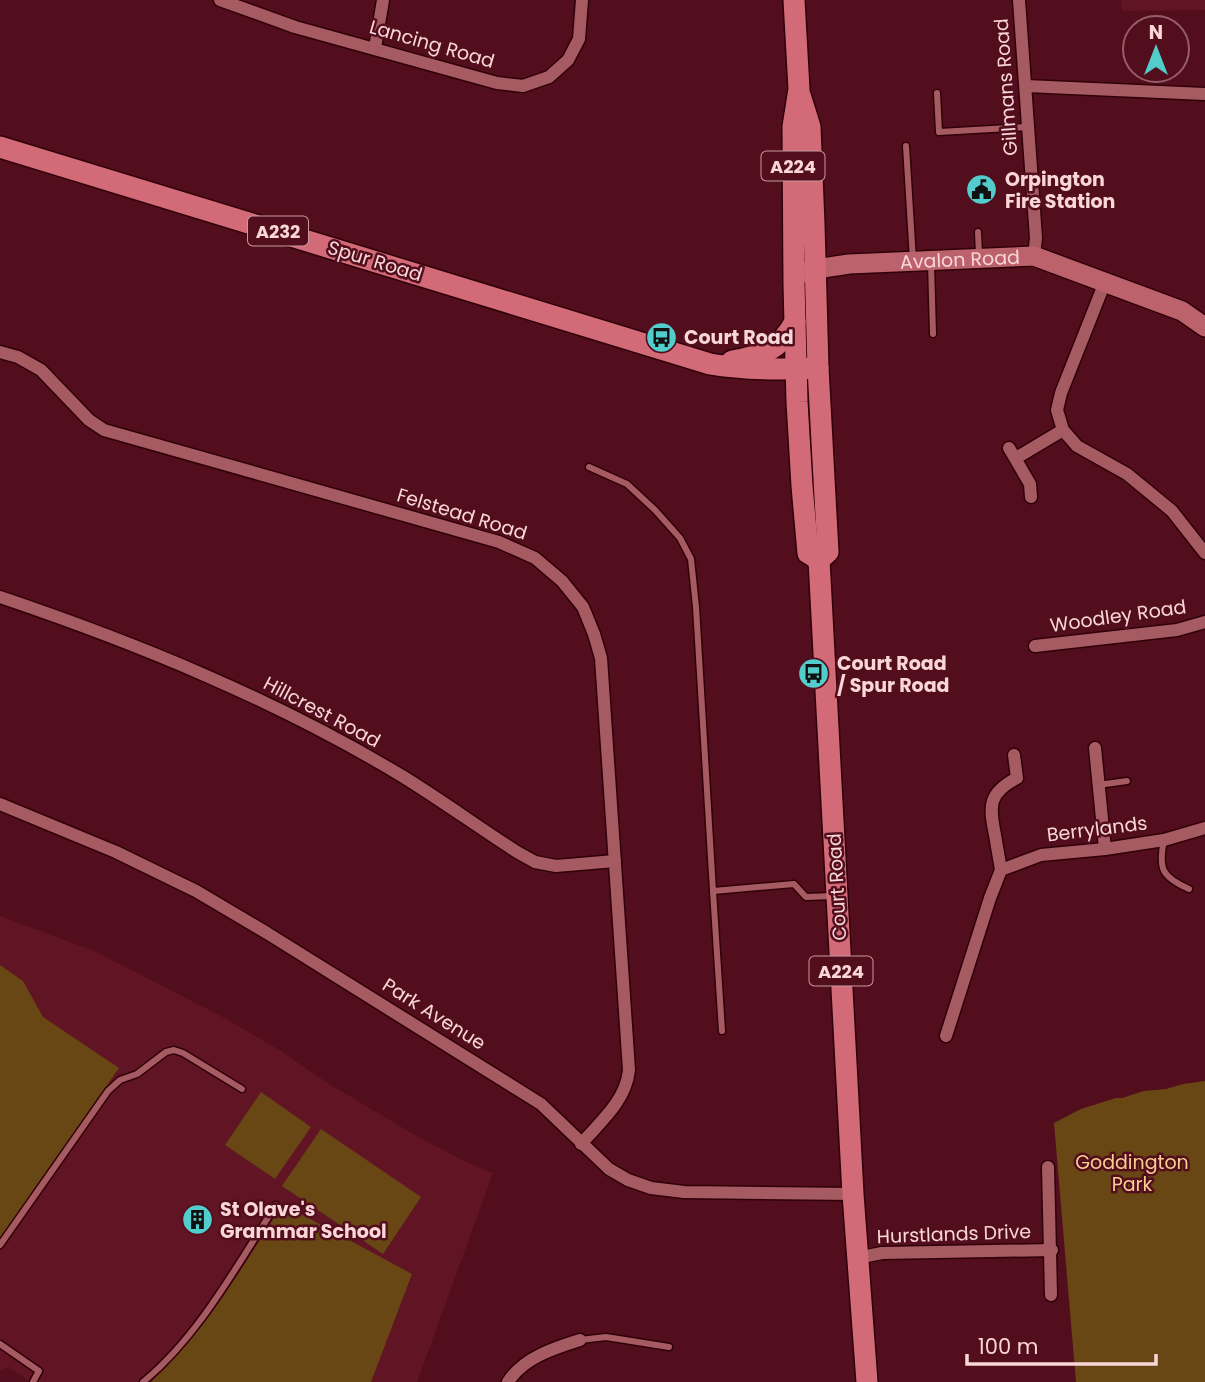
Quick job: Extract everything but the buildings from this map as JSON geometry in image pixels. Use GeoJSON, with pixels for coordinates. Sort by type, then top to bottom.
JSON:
{"type":"FeatureCollection","features":[{"type":"Feature","properties":{"kind":"main road","name":"Court Road"},"geometry":{"type":"LineString","coordinates":[[794,0],[799,89],[793,127],[796,369],[808,553],[819,560]]}},
{"type":"Feature","properties":{"kind":"main road","name":"Court Road"},"geometry":{"type":"LineString","coordinates":[[799,89],[810,127],[818,368],[828,552],[819,560]]}},
{"type":"Feature","properties":{"kind":"main road","name":"Spur Road"},"geometry":{"type":"LineString","coordinates":[[0,147],[710,364],[738,369],[818,368]]}},
{"type":"Feature","properties":{"kind":"main road"},"geometry":{"type":"LineString","coordinates":[[710,364],[754,357],[766,352],[788,333],[795,322]]}},
{"type":"Feature","properties":{"kind":"main road","name":"Court Road"},"geometry":{"type":"LineString","coordinates":[[819,560],[853,1194],[867,1382]]}},
{"type":"Feature","properties":{"kind":"street","name":"Lancing Road"},"geometry":{"type":"LineString","coordinates":[[220,0],[295,27],[497,83],[523,86],[549,77],[568,60],[579,39],[582,0]]}},
{"type":"Feature","properties":{"kind":"street"},"geometry":{"type":"LineString","coordinates":[[375,48],[383,0]]}},
{"type":"Feature","properties":{"kind":"street","name":"Gillmans Road"},"geometry":{"type":"LineString","coordinates":[[1020,0],[1036,238],[1034,256]]}},
{"type":"Feature","properties":{"kind":"street"},"geometry":{"type":"LineString","coordinates":[[1026,86],[1205,94]]}},
{"type":"Feature","properties":{"kind":"street","name":"Avalon Road"},"geometry":{"type":"LineString","coordinates":[[794,284],[796,276],[803,272],[849,264],[1034,256],[1182,312],[1205,327]]}},
{"type":"Feature","properties":{"kind":"street"},"geometry":{"type":"LineString","coordinates":[[1105,282],[1061,393],[1057,410],[1063,430],[1077,446],[1127,474],[1172,511],[1205,553]]}},
{"type":"Feature","properties":{"kind":"street","name":"Felstead Road"},"geometry":{"type":"LineString","coordinates":[[0,352],[18,357],[41,370],[89,419],[104,430],[499,542],[535,558],[562,581],[583,607],[601,658],[629,1054],[628,1083],[622,1096],[581,1144]]}},
{"type":"Feature","properties":{"kind":"street"},"geometry":{"type":"LineString","coordinates":[[1031,496],[1030,484],[1013,453],[1063,430]]}},
{"type":"Feature","properties":{"kind":"street","name":"Hillcrest Road"},"geometry":{"type":"LineString","coordinates":[[0,597],[193,669],[295,717],[402,776],[535,862],[556,866],[615,861]]}},
{"type":"Feature","properties":{"kind":"street","name":"Woodley Road"},"geometry":{"type":"LineString","coordinates":[[1035,646],[1177,630],[1205,622]]}},
{"type":"Feature","properties":{"kind":"street"},"geometry":{"type":"LineString","coordinates":[[1095,748],[1105,849]]}},
{"type":"Feature","properties":{"kind":"street"},"geometry":{"type":"LineString","coordinates":[[946,1036],[1001,870],[990,811],[993,799],[1005,784],[1017,778],[1014,755]]}},
{"type":"Feature","properties":{"kind":"street","name":"Park Avenue"},"geometry":{"type":"LineString","coordinates":[[0,804],[116,852],[196,891],[541,1104],[581,1144],[610,1169],[628,1180],[651,1188],[684,1192],[853,1194]]}},
{"type":"Feature","properties":{"kind":"street","name":"Berrylands"},"geometry":{"type":"LineString","coordinates":[[1001,870],[1041,855],[1164,840],[1205,828]]}},
{"type":"Feature","properties":{"kind":"street","name":"Hurstlands Drive"},"geometry":{"type":"LineString","coordinates":[[1048,1167],[1052,1295]]}},
{"type":"Feature","properties":{"kind":"street","name":"Hurstlands Drive"},"geometry":{"type":"LineString","coordinates":[[857,1258],[883,1253],[1052,1250]]}},
{"type":"Feature","properties":{"kind":"street"},"geometry":{"type":"LineString","coordinates":[[508,1382],[512,1375],[535,1357],[580,1340]]}},
{"type":"Feature","properties":{"kind":"lane"},"geometry":{"type":"LineString","coordinates":[[937,93],[939,132],[1029,127]]}},
{"type":"Feature","properties":{"kind":"lane"},"geometry":{"type":"LineString","coordinates":[[906,146],[933,334]]}},
{"type":"Feature","properties":{"kind":"lane"},"geometry":{"type":"LineString","coordinates":[[978,232],[979,258]]}},
{"type":"Feature","properties":{"kind":"lane"},"geometry":{"type":"LineString","coordinates":[[589,467],[627,484],[680,538],[691,559],[722,1031]]}},
{"type":"Feature","properties":{"kind":"lane"},"geometry":{"type":"LineString","coordinates":[[1098,785],[1126,781]]}},
{"type":"Feature","properties":{"kind":"lane"},"geometry":{"type":"LineString","coordinates":[[1164,840],[1162,862],[1165,872],[1172,881],[1189,888]]}},
{"type":"Feature","properties":{"kind":"lane"},"geometry":{"type":"LineString","coordinates":[[713,891],[794,884],[806,897],[837,895]]}},
{"type":"Feature","properties":{"kind":"lane"},"geometry":{"type":"LineString","coordinates":[[0,1245],[108,1091],[120,1080],[137,1074],[166,1052],[174,1050],[242,1089]]}},
{"type":"Feature","properties":{"kind":"lane"},"geometry":{"type":"LineString","coordinates":[[143,1382],[175,1351],[202,1318],[276,1205]]}},
{"type":"Feature","properties":{"kind":"lane"},"geometry":{"type":"LineString","coordinates":[[580,1340],[606,1337],[669,1347]]}},
{"type":"Feature","properties":{"kind":"lane"},"geometry":{"type":"LineString","coordinates":[[0,1344],[39,1371],[33,1382]]}},
{"type":"Feature","properties":{"kind":"shaded area"},"geometry":{"type":"Polygon","coordinates":[[[1121,0],[1205,0],[1205,10],[1122,11],[1121,0]]]}},
{"type":"Feature","properties":{"kind":"shaded area"},"geometry":{"type":"Polygon","coordinates":[[[0,916],[94,951],[221,1016],[418,1137],[493,1173],[417,1382],[30,1382],[9,1367],[0,1371],[0,916]]]}},
{"type":"Feature","properties":{"kind":"green space"},"geometry":{"type":"Polygon","coordinates":[[[0,965],[23,981],[43,1017],[119,1068],[0,1239],[0,965]]]}},
{"type":"Feature","properties":{"kind":"green space","name":"Goddington Park"},"geometry":{"type":"Polygon","coordinates":[[[1205,1081],[1205,1382],[1076,1382],[1054,1123],[1081,1109],[1116,1098],[1205,1081]]]}},
{"type":"Feature","properties":{"kind":"green space"},"geometry":{"type":"Polygon","coordinates":[[[261,1092],[311,1127],[275,1179],[225,1145],[261,1092]]]}},
{"type":"Feature","properties":{"kind":"green space"},"geometry":{"type":"Polygon","coordinates":[[[321,1129],[421,1197],[383,1254],[282,1186],[321,1129]]]}},
{"type":"Feature","properties":{"kind":"green space"},"geometry":{"type":"Polygon","coordinates":[[[276,1215],[303,1215],[412,1274],[371,1382],[151,1382],[204,1323],[276,1215]]]}},
{"type":"Feature","properties":{"kind":"place","name":"Orpington Fire Station"},"geometry":{"type":"Point","coordinates":[982,190]}},
{"type":"Feature","properties":{"kind":"place","name":"Court Road"},"geometry":{"type":"Point","coordinates":[661,337]}},
{"type":"Feature","properties":{"kind":"place","name":"Court Road / Spur Road"},"geometry":{"type":"Point","coordinates":[814,674]}},
{"type":"Feature","properties":{"kind":"place","name":"St Olave's Grammar School"},"geometry":{"type":"Point","coordinates":[197,1220]}}]}
